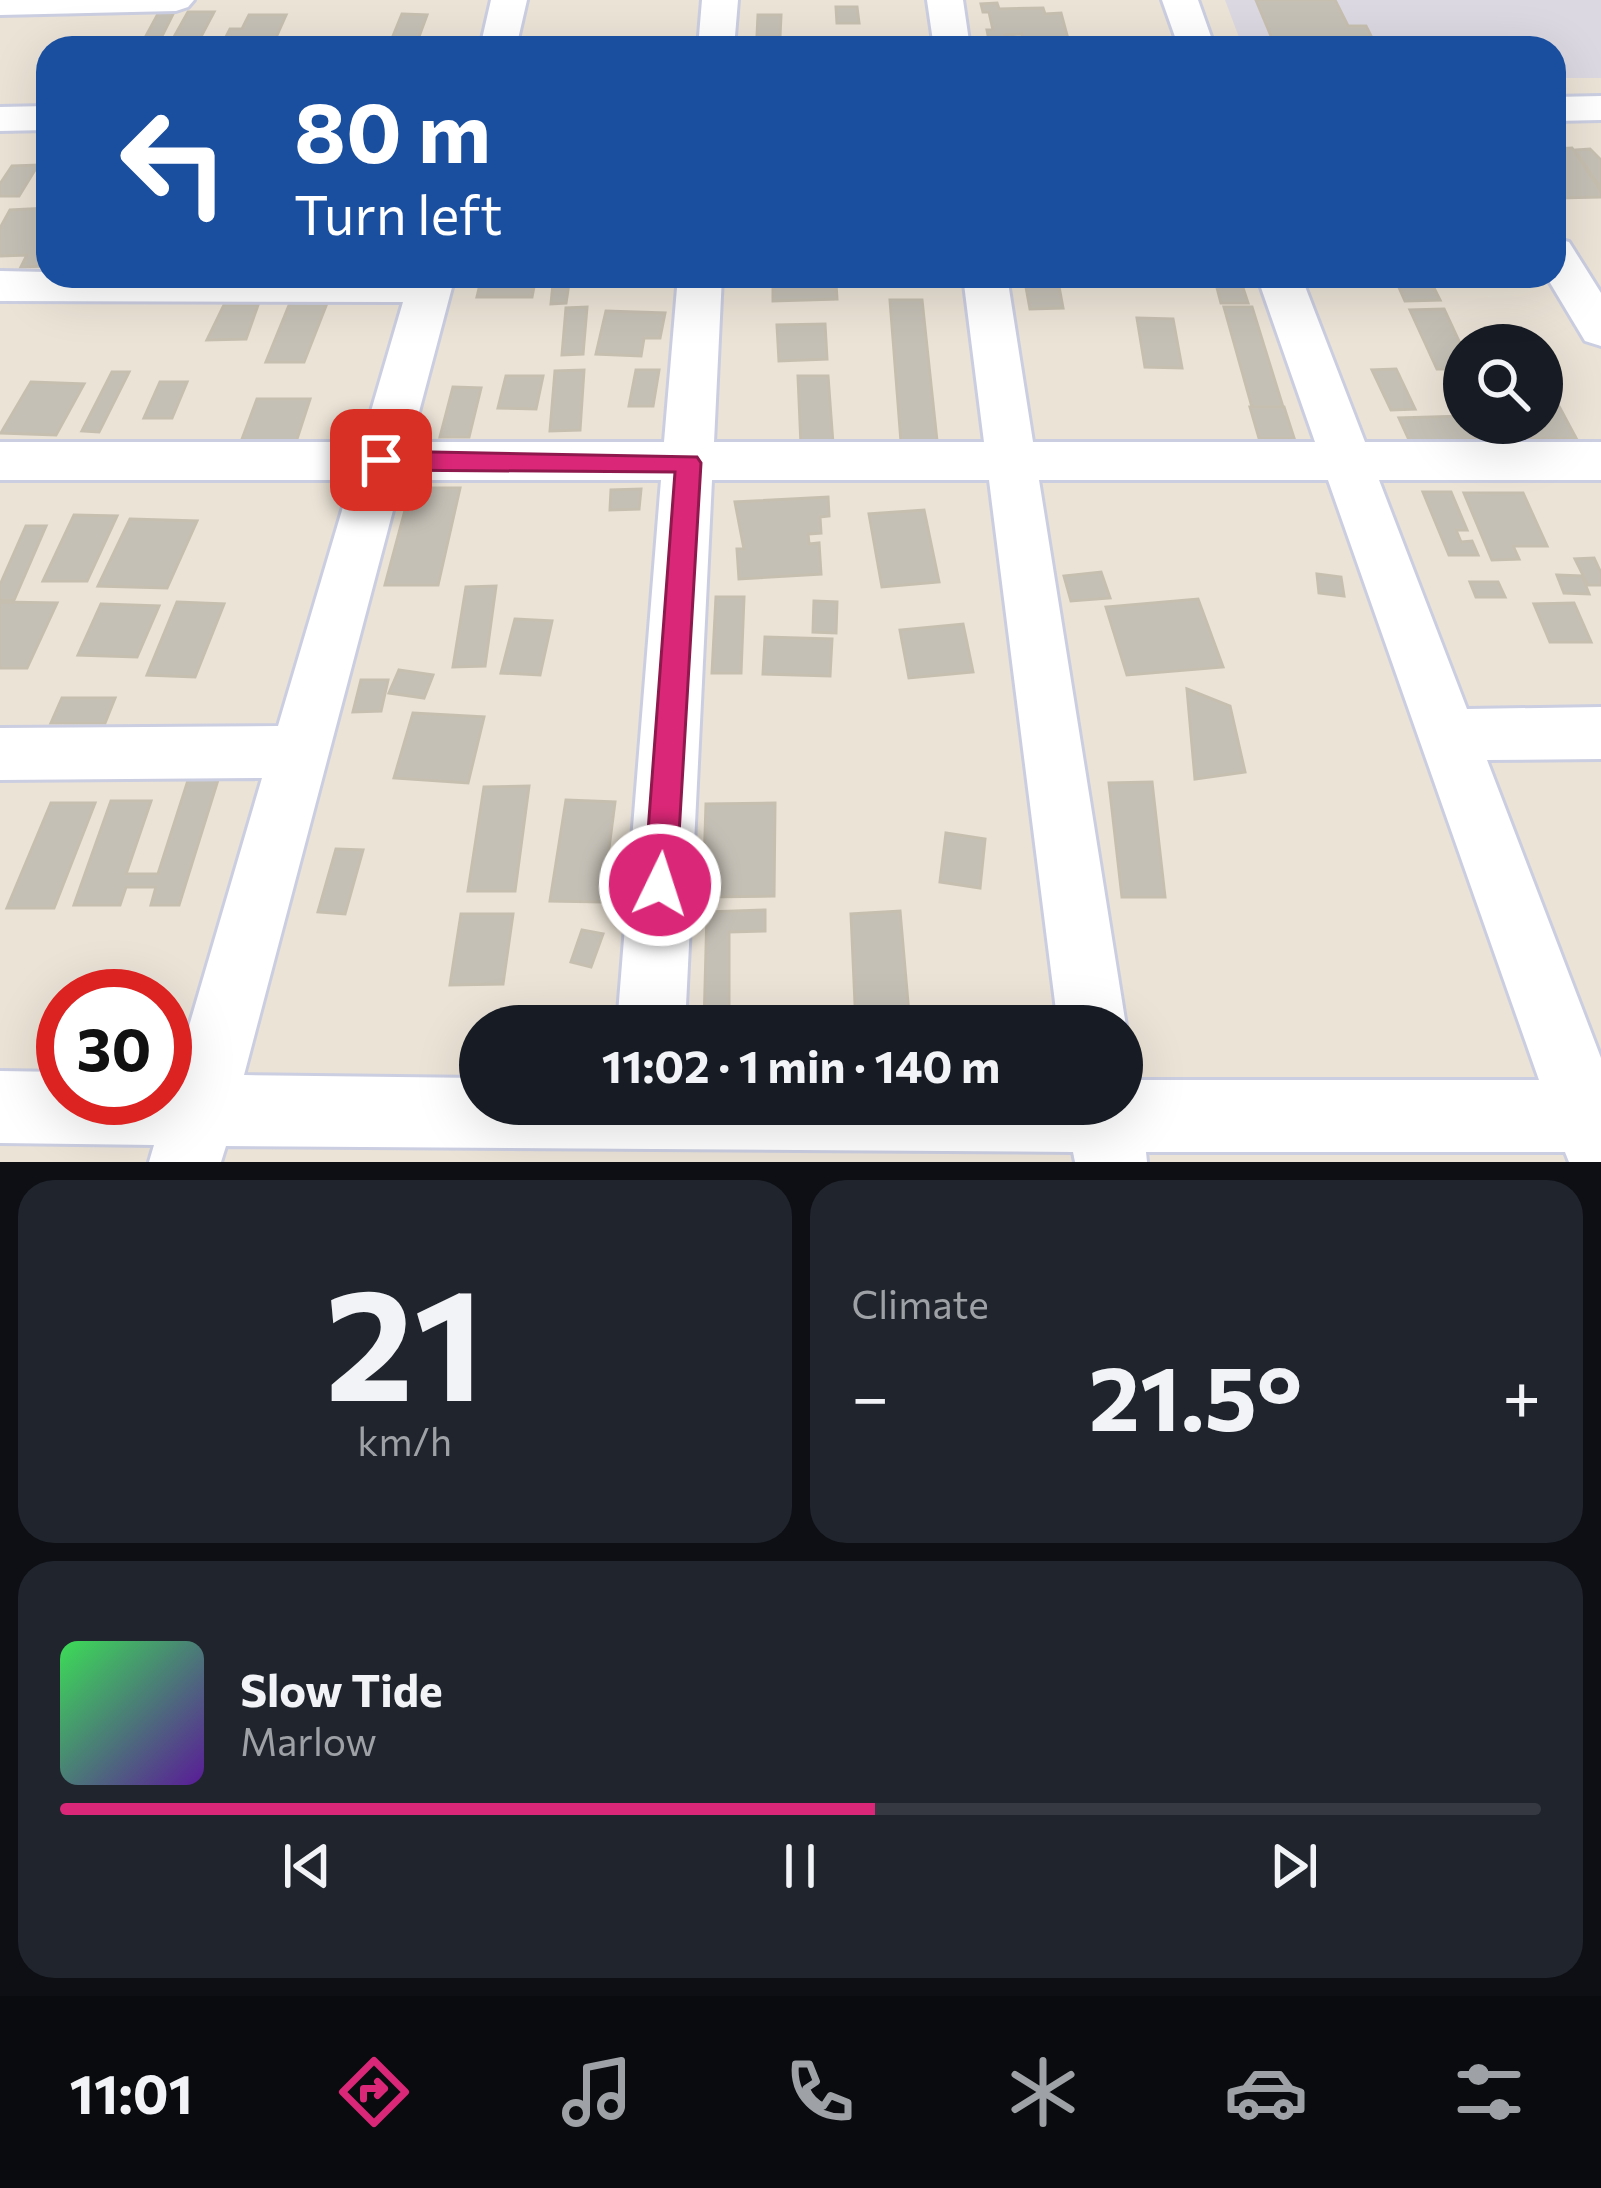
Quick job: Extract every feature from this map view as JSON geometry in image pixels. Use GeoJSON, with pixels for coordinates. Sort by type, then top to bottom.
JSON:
{"type":"FeatureCollection","features":[{"type":"Feature","properties":{"kind":"street"},"geometry":{"type":"LineString","coordinates":[[0,4],[176,0]]}},
{"type":"Feature","properties":{"kind":"street"},"geometry":{"type":"LineString","coordinates":[[500,36],[508,0]]}},
{"type":"Feature","properties":{"kind":"street"},"geometry":{"type":"LineString","coordinates":[[717,36],[720,0]]}},
{"type":"Feature","properties":{"kind":"street"},"geometry":{"type":"LineString","coordinates":[[945,0],[950,36]]}},
{"type":"Feature","properties":{"kind":"street"},"geometry":{"type":"LineString","coordinates":[[1180,0],[1193,36]]}},
{"type":"Feature","properties":{"kind":"street"},"geometry":{"type":"LineString","coordinates":[[1566,109],[1601,108]]}},
{"type":"Feature","properties":{"kind":"street"},"geometry":{"type":"LineString","coordinates":[[0,118],[36,118]]}},
{"type":"Feature","properties":{"kind":"street"},"geometry":{"type":"LineString","coordinates":[[1566,272],[1601,330]]}},
{"type":"Feature","properties":{"kind":"street"},"geometry":{"type":"LineString","coordinates":[[0,286],[36,286]]}},
{"type":"Feature","properties":{"kind":"street"},"geometry":{"type":"LineString","coordinates":[[192,1135],[429,288]]}},
{"type":"Feature","properties":{"kind":"street"},"geometry":{"type":"LineString","coordinates":[[652,1005],[699,288]]}},
{"type":"Feature","properties":{"kind":"street"},"geometry":{"type":"LineString","coordinates":[[987,288],[1088,1005]]}},
{"type":"Feature","properties":{"kind":"street"},"geometry":{"type":"LineString","coordinates":[[0,1107],[192,1135],[644,1127],[1597,1128],[1283,288]]}},
{"type":"Feature","properties":{"kind":"street"},"geometry":{"type":"LineString","coordinates":[[0,461],[1601,461]]}},
{"type":"Feature","properties":{"kind":"street"},"geometry":{"type":"LineString","coordinates":[[1448,735],[1601,733]]}},
{"type":"Feature","properties":{"kind":"street"},"geometry":{"type":"LineString","coordinates":[[0,754],[298,752]]}},
{"type":"Feature","properties":{"kind":"shaded area"},"geometry":{"type":"Polygon","coordinates":[[[1225,0],[1601,0],[1601,78],[1566,78],[1566,36],[1238,36],[1225,0]]]}},
{"type":"Feature","properties":{"kind":"building"},"geometry":{"type":"Polygon","coordinates":[[[1256,0],[1335,0],[1348,26],[1366,26],[1371,36],[1271,36],[1256,0]]]}},
{"type":"Feature","properties":{"kind":"building"},"geometry":{"type":"Polygon","coordinates":[[[981,4],[1061,13],[1067,36],[988,36],[987,30],[993,30],[989,12],[983,12],[981,4]]]}},
{"type":"Feature","properties":{"kind":"building"},"geometry":{"type":"Polygon","coordinates":[[[836,7],[857,7],[859,23],[837,23],[836,7]]]}},
{"type":"Feature","properties":{"kind":"building"},"geometry":{"type":"Polygon","coordinates":[[[159,12],[174,12],[162,36],[146,36],[159,12]]]}},
{"type":"Feature","properties":{"kind":"building"},"geometry":{"type":"Polygon","coordinates":[[[188,12],[214,12],[201,36],[175,36],[188,12]]]}},
{"type":"Feature","properties":{"kind":"building"},"geometry":{"type":"Polygon","coordinates":[[[402,14],[427,15],[419,36],[393,36],[402,14]]]}},
{"type":"Feature","properties":{"kind":"building"},"geometry":{"type":"Polygon","coordinates":[[[249,15],[286,15],[277,36],[226,36],[230,29],[242,29],[249,15]]]}},
{"type":"Feature","properties":{"kind":"building"},"geometry":{"type":"Polygon","coordinates":[[[758,15],[781,15],[780,36],[757,36],[758,15]]]}},
{"type":"Feature","properties":{"kind":"building"},"geometry":{"type":"Polygon","coordinates":[[[1566,148],[1572,148],[1601,197],[1566,198],[1566,148]]]}},
{"type":"Feature","properties":{"kind":"building"},"geometry":{"type":"Polygon","coordinates":[[[1590,149],[1601,160],[1601,188],[1575,150],[1590,149]]]}},
{"type":"Feature","properties":{"kind":"building"},"geometry":{"type":"Polygon","coordinates":[[[12,166],[36,168],[19,196],[0,196],[0,184],[12,166]]]}},
{"type":"Feature","properties":{"kind":"building"},"geometry":{"type":"Polygon","coordinates":[[[36,209],[36,266],[21,267],[27,255],[0,256],[0,228],[10,210],[36,209]]]}},
{"type":"Feature","properties":{"kind":"building"},"geometry":{"type":"Polygon","coordinates":[[[479,288],[534,288],[532,297],[477,297],[479,288]]]}},
{"type":"Feature","properties":{"kind":"building"},"geometry":{"type":"Polygon","coordinates":[[[553,288],[568,288],[566,303],[551,304],[553,288]]]}},
{"type":"Feature","properties":{"kind":"building"},"geometry":{"type":"Polygon","coordinates":[[[773,288],[836,288],[837,299],[773,301],[773,288]]]}},
{"type":"Feature","properties":{"kind":"building"},"geometry":{"type":"Polygon","coordinates":[[[1026,288],[1059,288],[1063,308],[1030,309],[1026,288]]]}},
{"type":"Feature","properties":{"kind":"building"},"geometry":{"type":"Polygon","coordinates":[[[1217,288],[1243,288],[1248,303],[1221,303],[1217,288]]]}},
{"type":"Feature","properties":{"kind":"building"},"geometry":{"type":"Polygon","coordinates":[[[1399,288],[1434,288],[1440,300],[1405,301],[1399,288]]]}},
{"type":"Feature","properties":{"kind":"building"},"geometry":{"type":"Polygon","coordinates":[[[292,298],[329,298],[304,362],[266,362],[292,298]]]}},
{"type":"Feature","properties":{"kind":"building"},"geometry":{"type":"Polygon","coordinates":[[[890,300],[922,300],[937,441],[901,442],[890,300]]]}},
{"type":"Feature","properties":{"kind":"building"},"geometry":{"type":"Polygon","coordinates":[[[224,305],[258,305],[246,339],[207,340],[224,305]]]}},
{"type":"Feature","properties":{"kind":"building"},"geometry":{"type":"Polygon","coordinates":[[[587,307],[583,354],[562,355],[566,308],[587,307]]]}},
{"type":"Feature","properties":{"kind":"building"},"geometry":{"type":"Polygon","coordinates":[[[1224,307],[1252,307],[1283,407],[1252,407],[1224,307]]]}},
{"type":"Feature","properties":{"kind":"building"},"geometry":{"type":"Polygon","coordinates":[[[1444,309],[1451,324],[1443,324],[1443,369],[1437,369],[1410,310],[1444,309]]]}},
{"type":"Feature","properties":{"kind":"building"},"geometry":{"type":"Polygon","coordinates":[[[606,311],[665,313],[660,338],[644,338],[641,356],[596,354],[606,311]]]}},
{"type":"Feature","properties":{"kind":"building"},"geometry":{"type":"Polygon","coordinates":[[[1137,318],[1173,319],[1182,368],[1145,367],[1137,318]]]}},
{"type":"Feature","properties":{"kind":"building"},"geometry":{"type":"Polygon","coordinates":[[[825,324],[827,359],[779,361],[777,325],[825,324]]]}},
{"type":"Feature","properties":{"kind":"building"},"geometry":{"type":"Polygon","coordinates":[[[1396,369],[1415,409],[1391,410],[1372,370],[1396,369]]]}},
{"type":"Feature","properties":{"kind":"building"},"geometry":{"type":"Polygon","coordinates":[[[584,370],[580,430],[550,431],[555,371],[584,370]]]}},
{"type":"Feature","properties":{"kind":"building"},"geometry":{"type":"Polygon","coordinates":[[[636,370],[659,370],[653,406],[629,406],[636,370]]]}},
{"type":"Feature","properties":{"kind":"building"},"geometry":{"type":"Polygon","coordinates":[[[112,372],[129,372],[99,432],[82,431],[112,372]]]}},
{"type":"Feature","properties":{"kind":"building"},"geometry":{"type":"Polygon","coordinates":[[[506,376],[543,376],[536,409],[498,408],[506,376]]]}},
{"type":"Feature","properties":{"kind":"building"},"geometry":{"type":"Polygon","coordinates":[[[798,376],[828,376],[833,444],[801,445],[798,376]]]}},
{"type":"Feature","properties":{"kind":"building"},"geometry":{"type":"Polygon","coordinates":[[[31,382],[84,384],[56,435],[1,433],[31,382]]]}},
{"type":"Feature","properties":{"kind":"building"},"geometry":{"type":"Polygon","coordinates":[[[160,382],[187,382],[172,418],[144,418],[160,382]]]}},
{"type":"Feature","properties":{"kind":"building"},"geometry":{"type":"Polygon","coordinates":[[[453,387],[481,388],[469,437],[440,437],[453,387]]]}},
{"type":"Feature","properties":{"kind":"building"},"geometry":{"type":"Polygon","coordinates":[[[257,399],[310,399],[296,442],[241,442],[257,399]]]}},
{"type":"Feature","properties":{"kind":"building"},"geometry":{"type":"Polygon","coordinates":[[[1250,407],[1284,407],[1294,438],[1259,438],[1250,407]]]}},
{"type":"Feature","properties":{"kind":"building"},"geometry":{"type":"Polygon","coordinates":[[[1563,414],[1576,438],[1563,438],[1563,414]]]}},
{"type":"Feature","properties":{"kind":"building"},"geometry":{"type":"Polygon","coordinates":[[[1443,417],[1443,441],[1410,442],[1399,418],[1443,417]]]}},
{"type":"Feature","properties":{"kind":"building"},"geometry":{"type":"Polygon","coordinates":[[[411,488],[460,488],[438,585],[385,585],[411,488]]]}},
{"type":"Feature","properties":{"kind":"building"},"geometry":{"type":"Polygon","coordinates":[[[641,489],[639,509],[610,510],[611,490],[641,489]]]}},
{"type":"Feature","properties":{"kind":"building"},"geometry":{"type":"Polygon","coordinates":[[[1423,492],[1451,492],[1467,530],[1456,530],[1461,542],[1472,541],[1478,555],[1449,555],[1423,492]]]}},
{"type":"Feature","properties":{"kind":"building"},"geometry":{"type":"Polygon","coordinates":[[[1464,493],[1523,493],[1547,546],[1513,546],[1519,559],[1492,560],[1464,493]]]}},
{"type":"Feature","properties":{"kind":"building"},"geometry":{"type":"Polygon","coordinates":[[[828,497],[829,516],[820,517],[821,533],[808,534],[809,544],[819,543],[821,574],[739,579],[737,549],[744,549],[735,502],[828,497]]]}},
{"type":"Feature","properties":{"kind":"building"},"geometry":{"type":"Polygon","coordinates":[[[924,510],[939,582],[882,587],[869,514],[924,510]]]}},
{"type":"Feature","properties":{"kind":"building"},"geometry":{"type":"Polygon","coordinates":[[[74,515],[117,516],[87,581],[43,581],[74,515]]]}},
{"type":"Feature","properties":{"kind":"building"},"geometry":{"type":"Polygon","coordinates":[[[130,519],[197,521],[167,588],[98,586],[130,519]]]}},
{"type":"Feature","properties":{"kind":"building"},"geometry":{"type":"Polygon","coordinates":[[[26,526],[46,526],[14,600],[0,600],[0,585],[26,526]]]}},
{"type":"Feature","properties":{"kind":"building"},"geometry":{"type":"Polygon","coordinates":[[[1594,558],[1601,585],[1588,585],[1575,559],[1594,558]]]}},
{"type":"Feature","properties":{"kind":"building"},"geometry":{"type":"Polygon","coordinates":[[[1101,572],[1110,598],[1071,601],[1064,576],[1101,572]]]}},
{"type":"Feature","properties":{"kind":"building"},"geometry":{"type":"Polygon","coordinates":[[[1317,574],[1341,577],[1344,596],[1319,593],[1317,574]]]}},
{"type":"Feature","properties":{"kind":"building"},"geometry":{"type":"Polygon","coordinates":[[[1557,575],[1582,576],[1589,594],[1564,593],[1557,575]]]}},
{"type":"Feature","properties":{"kind":"building"},"geometry":{"type":"Polygon","coordinates":[[[1470,582],[1498,582],[1505,597],[1476,597],[1470,582]]]}},
{"type":"Feature","properties":{"kind":"building"},"geometry":{"type":"Polygon","coordinates":[[[496,586],[485,666],[453,667],[466,587],[496,586]]]}},
{"type":"Feature","properties":{"kind":"building"},"geometry":{"type":"Polygon","coordinates":[[[716,597],[744,597],[741,673],[712,673],[716,597]]]}},
{"type":"Feature","properties":{"kind":"building"},"geometry":{"type":"Polygon","coordinates":[[[1198,599],[1223,667],[1127,675],[1106,607],[1198,599]]]}},
{"type":"Feature","properties":{"kind":"building"},"geometry":{"type":"Polygon","coordinates":[[[814,601],[837,602],[836,633],[813,632],[814,601]]]}},
{"type":"Feature","properties":{"kind":"building"},"geometry":{"type":"Polygon","coordinates":[[[0,602],[57,603],[27,668],[0,668],[0,602]]]}},
{"type":"Feature","properties":{"kind":"building"},"geometry":{"type":"Polygon","coordinates":[[[177,602],[224,604],[195,677],[147,675],[177,602]]]}},
{"type":"Feature","properties":{"kind":"building"},"geometry":{"type":"Polygon","coordinates":[[[1574,603],[1591,642],[1550,642],[1534,604],[1574,603]]]}},
{"type":"Feature","properties":{"kind":"building"},"geometry":{"type":"Polygon","coordinates":[[[101,604],[159,606],[137,657],[78,655],[101,604]]]}},
{"type":"Feature","properties":{"kind":"building"},"geometry":{"type":"Polygon","coordinates":[[[515,619],[552,621],[540,675],[501,673],[515,619]]]}},
{"type":"Feature","properties":{"kind":"building"},"geometry":{"type":"Polygon","coordinates":[[[963,624],[973,672],[909,678],[900,630],[963,624]]]}},
{"type":"Feature","properties":{"kind":"building"},"geometry":{"type":"Polygon","coordinates":[[[765,637],[832,639],[830,676],[763,674],[765,637]]]}},
{"type":"Feature","properties":{"kind":"building"},"geometry":{"type":"Polygon","coordinates":[[[399,670],[433,675],[424,698],[389,693],[399,670]]]}},
{"type":"Feature","properties":{"kind":"building"},"geometry":{"type":"Polygon","coordinates":[[[361,680],[388,680],[381,711],[353,712],[361,680]]]}},
{"type":"Feature","properties":{"kind":"building"},"geometry":{"type":"Polygon","coordinates":[[[1187,689],[1230,706],[1245,772],[1195,779],[1187,689]]]}},
{"type":"Feature","properties":{"kind":"building"},"geometry":{"type":"Polygon","coordinates":[[[62,698],[115,698],[105,723],[51,723],[62,698]]]}},
{"type":"Feature","properties":{"kind":"building"},"geometry":{"type":"Polygon","coordinates":[[[413,713],[484,717],[468,783],[394,778],[413,713]]]}},
{"type":"Feature","properties":{"kind":"building"},"geometry":{"type":"Polygon","coordinates":[[[222,767],[179,905],[151,905],[156,887],[126,887],[120,905],[74,905],[111,801],[151,801],[126,874],[158,874],[192,768],[222,767]]]}},
{"type":"Feature","properties":{"kind":"building"},"geometry":{"type":"Polygon","coordinates":[[[1152,782],[1165,897],[1122,897],[1109,783],[1152,782]]]}},
{"type":"Feature","properties":{"kind":"building"},"geometry":{"type":"Polygon","coordinates":[[[529,786],[515,891],[468,891],[484,787],[529,786]]]}},
{"type":"Feature","properties":{"kind":"building"},"geometry":{"type":"Polygon","coordinates":[[[566,800],[615,802],[602,902],[550,901],[566,800]]]}},
{"type":"Feature","properties":{"kind":"building"},"geometry":{"type":"Polygon","coordinates":[[[51,803],[95,803],[54,908],[7,908],[51,803]]]}},
{"type":"Feature","properties":{"kind":"building"},"geometry":{"type":"Polygon","coordinates":[[[775,803],[774,896],[703,897],[706,804],[775,803]]]}},
{"type":"Feature","properties":{"kind":"building"},"geometry":{"type":"Polygon","coordinates":[[[946,833],[985,839],[980,888],[940,882],[946,833]]]}},
{"type":"Feature","properties":{"kind":"building"},"geometry":{"type":"Polygon","coordinates":[[[336,849],[363,850],[345,914],[318,912],[336,849]]]}},
{"type":"Feature","properties":{"kind":"building"},"geometry":{"type":"Polygon","coordinates":[[[765,910],[765,931],[729,932],[729,1005],[705,1005],[707,912],[765,910]]]}},
{"type":"Feature","properties":{"kind":"building"},"geometry":{"type":"Polygon","coordinates":[[[900,911],[908,1005],[855,1005],[851,914],[900,911]]]}},
{"type":"Feature","properties":{"kind":"building"},"geometry":{"type":"Polygon","coordinates":[[[461,914],[513,914],[503,984],[450,985],[461,914]]]}},
{"type":"Feature","properties":{"kind":"building"},"geometry":{"type":"Polygon","coordinates":[[[582,930],[603,934],[591,967],[571,962],[582,930]]]}},
{"type":"Feature","properties":{"kind":"route"},"geometry":{"type":"LineString","coordinates":[[381,460],[688,463],[660,885]]}}]}
